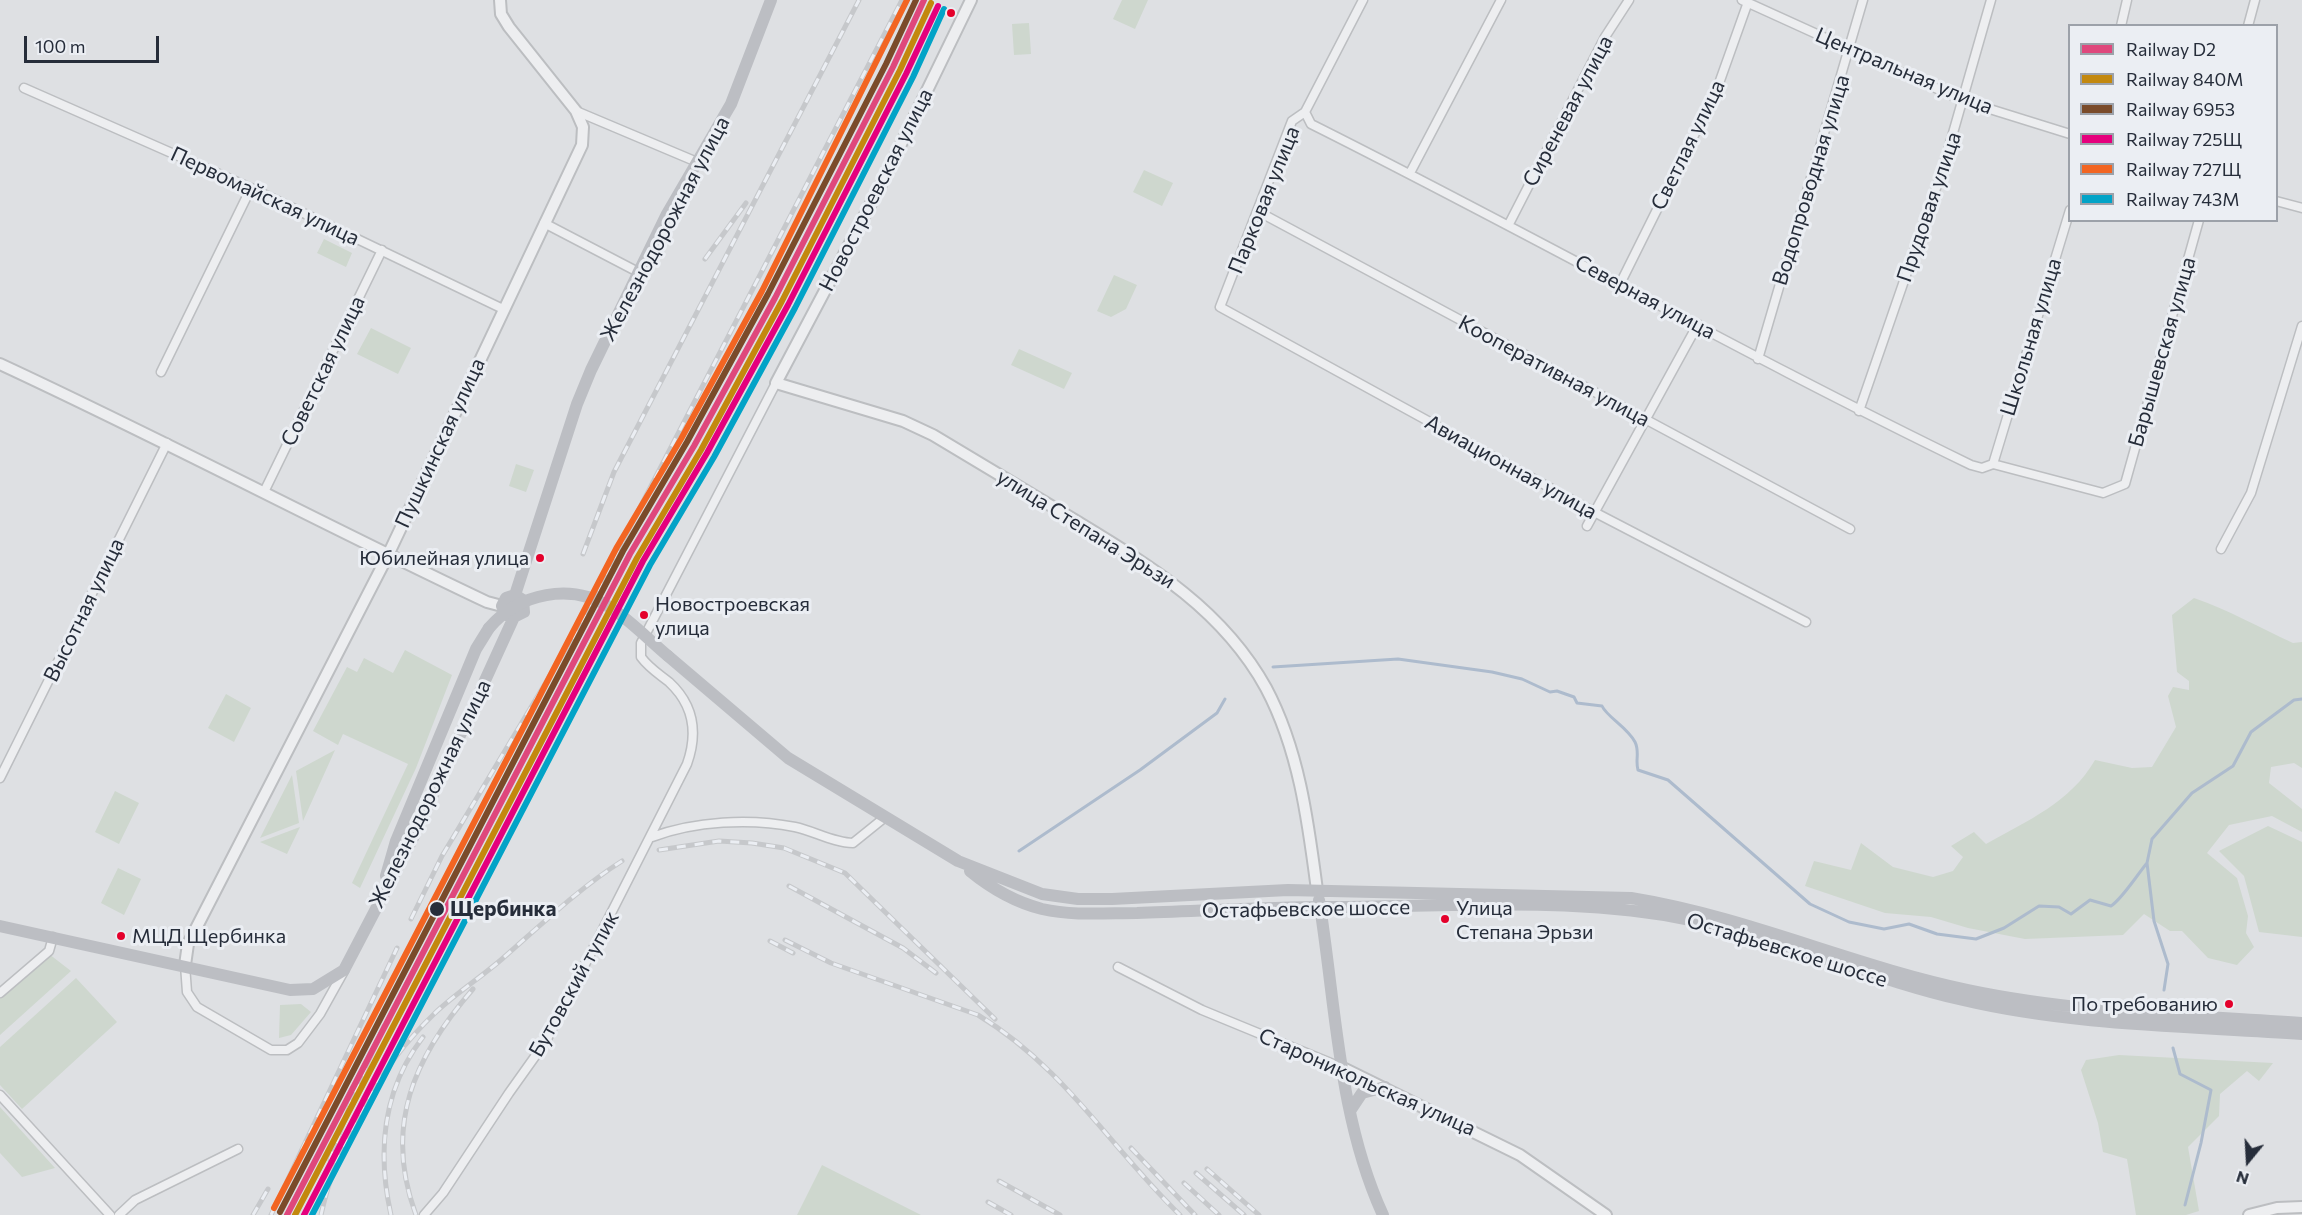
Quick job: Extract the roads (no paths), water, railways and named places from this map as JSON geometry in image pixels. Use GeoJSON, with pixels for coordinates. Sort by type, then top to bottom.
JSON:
{"type":"FeatureCollection","features":[{"type":"Feature","properties":{"kind":"main road","name":"Железнодорожная улица"},"geometry":{"type":"LineString","coordinates":[[344,970],[380,897],[414,836],[514,617],[521,615],[525,606],[523,600],[515,595],[577,404],[638,272],[731,104],[771,0]]}},
{"type":"Feature","properties":{"kind":"main road","name":"Остафьевское шоссе"},"geometry":{"type":"LineString","coordinates":[[380,897],[396,841],[476,650],[489,627],[514,606],[541,595],[569,594],[592,598],[618,612],[751,729],[788,758],[884,819],[958,861],[1024,888],[1078,899],[1317,890],[1631,898],[1678,906],[1755,926],[1897,973],[1968,990],[2056,1004],[2302,1023]]}},
{"type":"Feature","properties":{"kind":"main road"},"geometry":{"type":"LineString","coordinates":[[514,617],[506,615],[502,606],[506,598],[515,595]]}},
{"type":"Feature","properties":{"kind":"main road","name":"Остафьевское шоссе"},"geometry":{"type":"LineString","coordinates":[[958,861],[985,883],[1008,897],[1061,912],[1110,913],[1320,907],[1573,906],[1641,912],[1677,917],[1753,937],[1897,984],[1967,1001],[2054,1015],[2302,1034]]}},
{"type":"Feature","properties":{"kind":"main road","name":"улица Степана Эрьзи"},"geometry":{"type":"LineString","coordinates":[[1317,890],[1350,1110],[1368,1184],[1383,1215]]}},
{"type":"Feature","properties":{"kind":"main road"},"geometry":{"type":"LineString","coordinates":[[0,926],[185,965],[268,987],[301,991],[325,984],[344,970]]}},
{"type":"Feature","properties":{"kind":"main road"},"geometry":{"type":"LineString","coordinates":[[1350,1110],[1362,1093],[1385,1088]]}},
{"type":"Feature","properties":{"kind":"street"},"geometry":{"type":"LineString","coordinates":[[500,0],[501,14],[509,27],[576,111],[697,162]]}},
{"type":"Feature","properties":{"kind":"street","name":"Новостроевская улица"},"geometry":{"type":"LineString","coordinates":[[652,837],[687,764],[694,732],[688,708],[678,692],[641,657],[640,650],[644,635],[885,177],[971,0]]}},
{"type":"Feature","properties":{"kind":"street","name":"Парковая улица"},"geometry":{"type":"LineString","coordinates":[[1220,307],[1259,212],[1292,122],[1305,112],[1363,0]]}},
{"type":"Feature","properties":{"kind":"street"},"geometry":{"type":"LineString","coordinates":[[1410,173],[1501,0]]}},
{"type":"Feature","properties":{"kind":"street","name":"Сиреневая улица"},"geometry":{"type":"LineString","coordinates":[[1509,224],[1605,38],[1629,0]]}},
{"type":"Feature","properties":{"kind":"street","name":"Водопроводная улица"},"geometry":{"type":"LineString","coordinates":[[1758,359],[1851,48],[1863,0]]}},
{"type":"Feature","properties":{"kind":"street","name":"Прудовая улица"},"geometry":{"type":"LineString","coordinates":[[1859,411],[1964,100],[1991,0]]}},
{"type":"Feature","properties":{"kind":"street"},"geometry":{"type":"LineString","coordinates":[[2121,24],[2127,0]]}},
{"type":"Feature","properties":{"kind":"street"},"geometry":{"type":"LineString","coordinates":[[2249,24],[2255,0]]}},
{"type":"Feature","properties":{"kind":"street","name":"Центральная улица"},"geometry":{"type":"LineString","coordinates":[[1745,1],[1964,100],[2068,133]]}},
{"type":"Feature","properties":{"kind":"street","name":"Светлая улица"},"geometry":{"type":"LineString","coordinates":[[1620,284],[1717,89],[1745,1]]}},
{"type":"Feature","properties":{"kind":"street","name":"Первомайская улица"},"geometry":{"type":"LineString","coordinates":[[24,88],[251,188],[503,309]]}},
{"type":"Feature","properties":{"kind":"street","name":"Пушкинская улица"},"geometry":{"type":"LineString","coordinates":[[185,965],[188,944],[388,555],[582,145],[583,128],[576,111]]}},
{"type":"Feature","properties":{"kind":"street","name":"Северная улица"},"geometry":{"type":"LineString","coordinates":[[1305,112],[1311,124],[1509,224],[1698,324],[1758,359],[1971,465],[1982,468],[1993,464],[2103,492],[2125,484]]}},
{"type":"Feature","properties":{"kind":"street"},"geometry":{"type":"LineString","coordinates":[[161,372],[251,188]]}},
{"type":"Feature","properties":{"kind":"street"},"geometry":{"type":"LineString","coordinates":[[2278,201],[2302,208]]}},
{"type":"Feature","properties":{"kind":"street","name":"Кооперативная улица"},"geometry":{"type":"LineString","coordinates":[[1259,212],[1850,529]]}},
{"type":"Feature","properties":{"kind":"street","name":"Школьная улица"},"geometry":{"type":"LineString","coordinates":[[1993,464],[2068,217]]}},
{"type":"Feature","properties":{"kind":"street","name":"Барышевская улица"},"geometry":{"type":"LineString","coordinates":[[2125,484],[2198,222]]}},
{"type":"Feature","properties":{"kind":"street"},"geometry":{"type":"LineString","coordinates":[[544,223],[638,272]]}},
{"type":"Feature","properties":{"kind":"street","name":"Советская улица"},"geometry":{"type":"LineString","coordinates":[[264,492],[382,250]]}},
{"type":"Feature","properties":{"kind":"street","name":"Авиационная улица"},"geometry":{"type":"LineString","coordinates":[[1220,307],[1596,513],[1806,622]]}},
{"type":"Feature","properties":{"kind":"street"},"geometry":{"type":"LineString","coordinates":[[1587,526],[1698,324]]}},
{"type":"Feature","properties":{"kind":"street"},"geometry":{"type":"LineString","coordinates":[[2222,549],[2251,493],[2300,342],[2302,326]]}},
{"type":"Feature","properties":{"kind":"street"},"geometry":{"type":"LineString","coordinates":[[0,364],[167,443],[388,555],[488,602],[502,606]]}},
{"type":"Feature","properties":{"kind":"street","name":"улица Степана Эрьзи"},"geometry":{"type":"LineString","coordinates":[[776,383],[903,421],[933,435],[1147,564],[1206,610],[1249,662],[1266,688],[1283,728],[1302,789],[1317,890]]}},
{"type":"Feature","properties":{"kind":"street","name":"Высотная улица"},"geometry":{"type":"LineString","coordinates":[[0,778],[167,443]]}},
{"type":"Feature","properties":{"kind":"street"},"geometry":{"type":"LineString","coordinates":[[652,837],[711,824],[769,823],[796,827],[853,843],[884,819]]}},
{"type":"Feature","properties":{"kind":"street","name":"Бутовский тупик"},"geometry":{"type":"LineString","coordinates":[[424,1215],[443,1192],[546,1041],[652,837]]}},
{"type":"Feature","properties":{"kind":"street"},"geometry":{"type":"LineString","coordinates":[[0,993],[49,951],[53,937]]}},
{"type":"Feature","properties":{"kind":"street"},"geometry":{"type":"LineString","coordinates":[[185,965],[187,992],[197,1007],[271,1050],[287,1050],[298,1044],[320,1014],[344,970]]}},
{"type":"Feature","properties":{"kind":"street","name":"Староникольская улица"},"geometry":{"type":"LineString","coordinates":[[1118,967],[1202,1010],[1343,1068],[1520,1155],[1606,1215]]}},
{"type":"Feature","properties":{"kind":"street"},"geometry":{"type":"LineString","coordinates":[[0,1095],[111,1215]]}},
{"type":"Feature","properties":{"kind":"street"},"geometry":{"type":"LineString","coordinates":[[119,1215],[135,1200],[238,1149]]}},
{"type":"Feature","properties":{"kind":"street"},"geometry":{"type":"LineString","coordinates":[[2249,1215],[2277,1208],[2302,1207]]}},
{"type":"Feature","properties":{"kind":"waterway"},"geometry":{"type":"LineString","coordinates":[[1273,667],[1398,659],[1492,672],[1522,679],[1550,692],[1557,691],[1574,697],[1577,703],[1602,706],[1635,742],[1638,770],[1668,780],[1810,904],[1849,922],[1884,929],[1909,924],[1937,934],[1976,939],[2004,928],[2039,906],[2059,907],[2071,914],[2090,900],[2111,906],[2147,863]]}},
{"type":"Feature","properties":{"kind":"waterway"},"geometry":{"type":"LineString","coordinates":[[1019,851],[1140,770],[1217,713],[1225,699]]}},
{"type":"Feature","properties":{"kind":"waterway"},"geometry":{"type":"LineString","coordinates":[[2164,990],[2168,964],[2154,921],[2147,863],[2152,839],[2192,793],[2233,766],[2251,732],[2294,700],[2302,699]]}},
{"type":"Feature","properties":{"kind":"waterway"},"geometry":{"type":"LineString","coordinates":[[2173,1048],[2180,1074],[2211,1090],[2201,1143],[2185,1205]]}},
{"type":"Feature","properties":{"kind":"railway"},"geometry":{"type":"LineString","coordinates":[[583,554],[614,472],[859,0]]}},
{"type":"Feature","properties":{"kind":"railway"},"geometry":{"type":"LineString","coordinates":[[411,919],[442,856],[573,637],[902,0]]}},
{"type":"Feature","properties":{"kind":"railway"},"geometry":{"type":"LineString","coordinates":[[705,259],[746,203]]}},
{"type":"Feature","properties":{"kind":"railway"},"geometry":{"type":"LineString","coordinates":[[659,850],[719,841],[752,843],[784,848],[845,873],[995,1019]]}},
{"type":"Feature","properties":{"kind":"railway"},"geometry":{"type":"LineString","coordinates":[[321,1215],[338,1160],[363,1106],[414,1035],[442,1007],[560,908],[622,861]]}},
{"type":"Feature","properties":{"kind":"railway"},"geometry":{"type":"LineString","coordinates":[[789,886],[903,948],[936,973]]}},
{"type":"Feature","properties":{"kind":"railway"},"geometry":{"type":"LineString","coordinates":[[785,940],[831,963],[978,1015],[1008,1036],[1061,1083],[1180,1215]]}},
{"type":"Feature","properties":{"kind":"railway"},"geometry":{"type":"LineString","coordinates":[[770,941],[793,953]]}},
{"type":"Feature","properties":{"kind":"railway"},"geometry":{"type":"LineString","coordinates":[[271,1215],[397,948]]}},
{"type":"Feature","properties":{"kind":"railway"},"geometry":{"type":"LineString","coordinates":[[416,1215],[407,1183],[403,1152],[404,1122],[410,1094],[420,1067],[435,1040],[473,989]]}},
{"type":"Feature","properties":{"kind":"railway"},"geometry":{"type":"LineString","coordinates":[[330,1160],[354,1094],[384,1026]]}},
{"type":"Feature","properties":{"kind":"railway"},"geometry":{"type":"LineString","coordinates":[[391,1215],[384,1168],[387,1122],[399,1078],[423,1037]]}},
{"type":"Feature","properties":{"kind":"railway"},"geometry":{"type":"LineString","coordinates":[[1131,1148],[1195,1215]]}},
{"type":"Feature","properties":{"kind":"railway"},"geometry":{"type":"LineString","coordinates":[[1207,1169],[1259,1215]]}},
{"type":"Feature","properties":{"kind":"railway"},"geometry":{"type":"LineString","coordinates":[[1196,1173],[1244,1215]]}},
{"type":"Feature","properties":{"kind":"railway"},"geometry":{"type":"LineString","coordinates":[[999,1181],[1060,1215]]}},
{"type":"Feature","properties":{"kind":"railway"},"geometry":{"type":"LineString","coordinates":[[1184,1183],[1219,1215]]}},
{"type":"Feature","properties":{"kind":"railway"},"geometry":{"type":"LineString","coordinates":[[253,1215],[268,1189]]}},
{"type":"Feature","properties":{"kind":"railway"},"geometry":{"type":"LineString","coordinates":[[988,1202],[1011,1215]]}},
{"type":"Feature","properties":{"kind":"rail line","name":"727Щ"},"geometry":{"type":"LineString","coordinates":[[274,1208],[617,547],[681,439],[762,291],[907,0]]}},
{"type":"Feature","properties":{"kind":"rail line","name":"6953"},"geometry":{"type":"LineString","coordinates":[[280,1212],[623,551],[687,442],[768,294],[886,64],[916,0]]}},
{"type":"Feature","properties":{"kind":"rail line","name":"D2"},"geometry":{"type":"LineString","coordinates":[[287,1215],[630,554],[694,446],[775,298],[893,67],[924,0]]}},
{"type":"Feature","properties":{"kind":"rail line","name":"840М"},"geometry":{"type":"LineString","coordinates":[[295,1215],[637,558],[701,450],[782,301],[900,70],[931,3]]}},
{"type":"Feature","properties":{"kind":"rail line","name":"725Щ"},"geometry":{"type":"LineString","coordinates":[[304,1215],[643,561],[707,453],[788,305],[906,74],[938,6]]}},
{"type":"Feature","properties":{"kind":"rail line","name":"743М"},"geometry":{"type":"LineString","coordinates":[[312,1215],[650,565],[714,457],[795,308],[913,77],[944,9]]}},
{"type":"Feature","properties":{"kind":"place","name":"Юбилейная улица"},"geometry":{"type":"Point","coordinates":[540,558]}},
{"type":"Feature","properties":{"kind":"place","name":"Новостроевская улица"},"geometry":{"type":"Point","coordinates":[644,615]}},
{"type":"Feature","properties":{"kind":"place","name":"Щербинка"},"geometry":{"type":"Point","coordinates":[437,909]}},
{"type":"Feature","properties":{"kind":"place","name":"Улица Степана Эрьзи"},"geometry":{"type":"Point","coordinates":[1445,919]}},
{"type":"Feature","properties":{"kind":"place","name":"МЦД Щербинка"},"geometry":{"type":"Point","coordinates":[121,936]}},
{"type":"Feature","properties":{"kind":"place","name":"По требованию"},"geometry":{"type":"Point","coordinates":[2229,1004]}}]}
